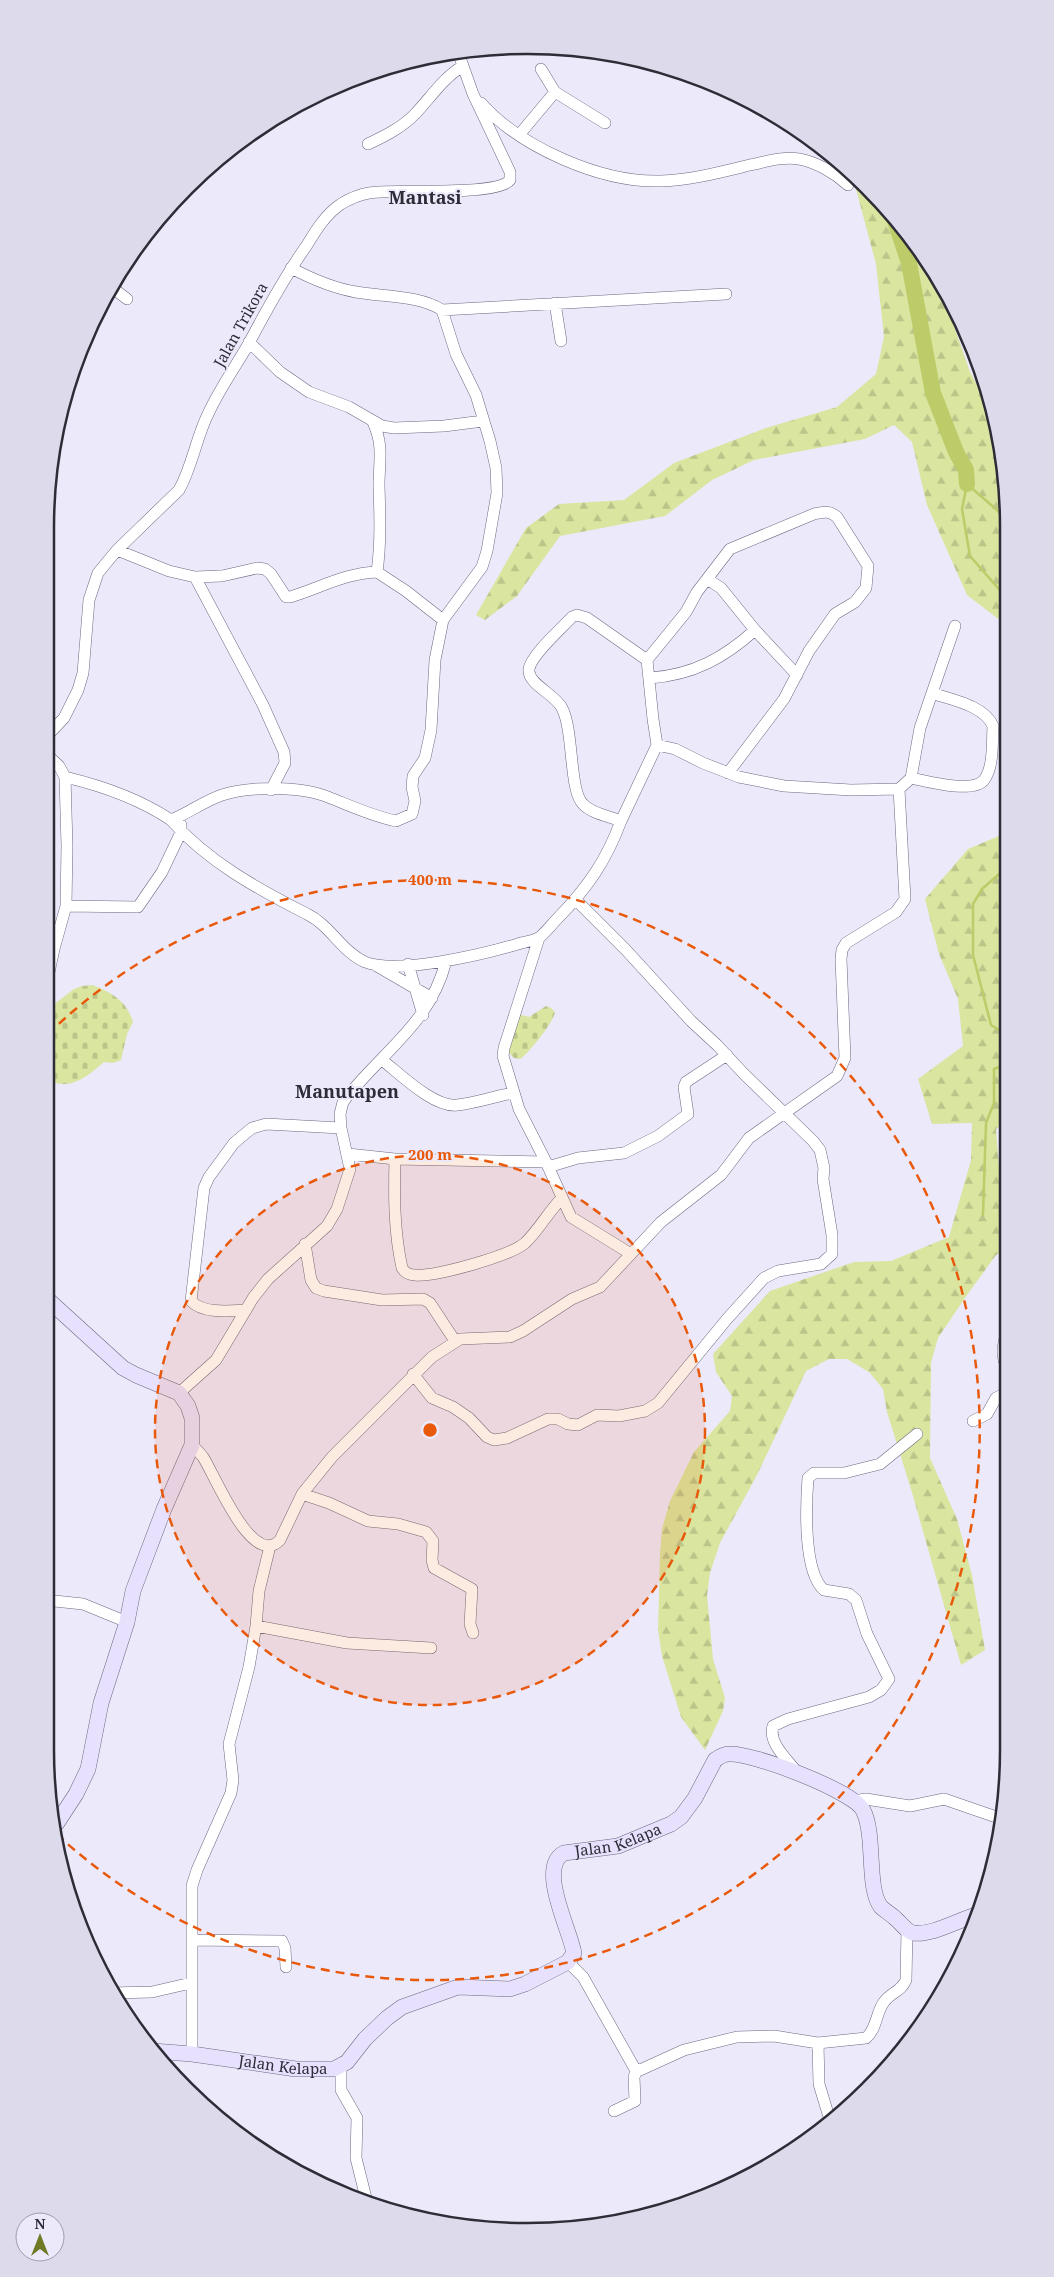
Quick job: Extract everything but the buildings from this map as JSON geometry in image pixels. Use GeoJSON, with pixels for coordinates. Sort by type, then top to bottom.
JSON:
{"type":"FeatureCollection","features":[{"type":"Feature","properties":{"kind":"street","name":"Jalan Trikora"},"geometry":{"type":"LineString","coordinates":[[54,729],[64,718],[78,690],[82,673],[86,621],[94,585],[104,563],[179,490],[186,478],[196,441],[209,410],[250,342],[291,268],[322,221],[339,205],[355,196],[382,191],[461,191],[508,182],[510,172],[473,94],[460,59]]}},
{"type":"Feature","properties":{"kind":"street"},"geometry":{"type":"LineString","coordinates":[[368,144],[384,137],[410,118],[454,71],[463,66]]}},
{"type":"Feature","properties":{"kind":"street"},"geometry":{"type":"LineString","coordinates":[[541,69],[555,92],[605,123]]}},
{"type":"Feature","properties":{"kind":"street"},"geometry":{"type":"LineString","coordinates":[[519,135],[555,92]]}},
{"type":"Feature","properties":{"kind":"street"},"geometry":{"type":"LineString","coordinates":[[473,94],[496,119],[550,154],[630,179],[660,181],[680,179],[786,158],[810,162],[839,176],[848,185]]}},
{"type":"Feature","properties":{"kind":"street"},"geometry":{"type":"LineString","coordinates":[[291,268],[319,282],[339,288],[422,301],[442,310],[726,294]]}},
{"type":"Feature","properties":{"kind":"street"},"geometry":{"type":"LineString","coordinates":[[117,291],[128,299]]}},
{"type":"Feature","properties":{"kind":"street"},"geometry":{"type":"LineString","coordinates":[[555,303],[561,341]]}},
{"type":"Feature","properties":{"kind":"street"},"geometry":{"type":"LineString","coordinates":[[176,818],[204,802],[241,790],[316,793],[367,813],[396,821],[412,814],[415,801],[412,787],[413,776],[424,758],[432,730],[435,660],[443,620],[482,567],[497,493],[493,454],[476,395],[456,354],[442,310]]}},
{"type":"Feature","properties":{"kind":"street"},"geometry":{"type":"LineString","coordinates":[[250,342],[280,372],[309,392],[349,407],[372,422],[382,426],[394,428],[444,426],[483,420]]}},
{"type":"Feature","properties":{"kind":"street"},"geometry":{"type":"LineString","coordinates":[[372,422],[379,435],[381,449],[379,483],[382,515],[377,572]]}},
{"type":"Feature","properties":{"kind":"street"},"geometry":{"type":"LineString","coordinates":[[647,660],[686,612],[697,592],[725,555],[739,545],[814,514],[827,511],[832,512],[837,517],[868,566],[868,582],[860,597],[835,614],[784,699],[728,772]]}},
{"type":"Feature","properties":{"kind":"street"},"geometry":{"type":"LineString","coordinates":[[117,550],[169,571],[195,577],[222,576],[258,568],[265,569],[271,574],[286,597],[358,573],[377,572],[406,591],[443,620]]}},
{"type":"Feature","properties":{"kind":"street"},"geometry":{"type":"LineString","coordinates":[[195,577],[263,705],[284,752],[285,763],[271,790]]}},
{"type":"Feature","properties":{"kind":"street"},"geometry":{"type":"LineString","coordinates":[[707,579],[721,588],[755,630],[797,675]]}},
{"type":"Feature","properties":{"kind":"street"},"geometry":{"type":"LineString","coordinates":[[622,820],[596,812],[582,804],[576,787],[565,714],[557,700],[532,680],[529,674],[529,667],[534,658],[572,617],[577,615],[587,618],[647,660],[652,719],[657,745],[604,860],[592,880],[576,900],[539,938],[504,1048],[504,1062],[523,1118],[547,1164],[568,1211],[576,1221],[631,1254]]}},
{"type":"Feature","properties":{"kind":"street"},"geometry":{"type":"LineString","coordinates":[[657,745],[675,748],[703,763],[728,772],[784,786],[851,790],[899,788],[911,778],[920,728],[955,626]]}},
{"type":"Feature","properties":{"kind":"street"},"geometry":{"type":"LineString","coordinates":[[650,678],[680,674],[708,664],[733,649],[755,630]]}},
{"type":"Feature","properties":{"kind":"street"},"geometry":{"type":"LineString","coordinates":[[911,778],[942,784],[977,785],[988,772],[993,726],[990,720],[979,710],[932,693]]}},
{"type":"Feature","properties":{"kind":"street"},"geometry":{"type":"LineString","coordinates":[[54,761],[65,777],[67,798],[66,906],[54,949]]}},
{"type":"Feature","properties":{"kind":"street"},"geometry":{"type":"LineString","coordinates":[[65,777],[122,793],[176,818],[181,832],[204,852],[264,892],[310,915],[352,953],[364,961],[376,965],[432,998]]}},
{"type":"Feature","properties":{"kind":"street"},"geometry":{"type":"LineString","coordinates":[[192,1445],[203,1457],[242,1526],[261,1545],[270,1546],[280,1540],[302,1494],[332,1457],[432,1357],[455,1341],[470,1338],[503,1338],[523,1331],[572,1299],[600,1287],[661,1222],[721,1175],[749,1138],[834,1079],[844,1065],[846,1030],[840,975],[843,947],[888,918],[903,904],[905,891],[899,788]]}},
{"type":"Feature","properties":{"kind":"street"},"geometry":{"type":"LineString","coordinates":[[66,906],[138,907],[162,872],[181,832]]}},
{"type":"Feature","properties":{"kind":"street"},"geometry":{"type":"LineString","coordinates":[[413,1374],[432,1398],[454,1407],[487,1437],[494,1440],[507,1438],[548,1419],[558,1419],[568,1424],[578,1425],[597,1414],[620,1416],[645,1411],[655,1406],[764,1278],[778,1271],[821,1264],[832,1254],[832,1235],[820,1150],[727,1055],[690,1021],[626,950],[576,900]]}},
{"type":"Feature","properties":{"kind":"street"},"geometry":{"type":"LineString","coordinates":[[376,965],[446,961],[539,938]]}},
{"type":"Feature","properties":{"kind":"street"},"geometry":{"type":"LineString","coordinates":[[179,1393],[216,1360],[246,1310],[268,1279],[327,1226],[337,1209],[350,1169],[340,1114],[343,1102],[408,1033],[423,1014],[440,982],[446,961]]}},
{"type":"Feature","properties":{"kind":"street"},"geometry":{"type":"LineString","coordinates":[[408,964],[423,1014]]}},
{"type":"Feature","properties":{"kind":"street"},"geometry":{"type":"LineString","coordinates":[[348,1154],[395,1160],[547,1164],[578,1158],[624,1153],[658,1136],[688,1114],[684,1086],[686,1082],[727,1055]]}},
{"type":"Feature","properties":{"kind":"street"},"geometry":{"type":"LineString","coordinates":[[382,1060],[422,1091],[448,1104],[458,1105],[514,1093]]}},
{"type":"Feature","properties":{"kind":"street"},"geometry":{"type":"LineString","coordinates":[[246,1310],[212,1309],[200,1307],[190,1301],[204,1188],[209,1177],[241,1135],[256,1126],[266,1124],[342,1128]]}},
{"type":"Feature","properties":{"kind":"street"},"geometry":{"type":"LineString","coordinates":[[395,1160],[393,1208],[395,1232],[402,1268],[413,1275],[447,1271],[511,1251],[527,1241],[562,1198]]}},
{"type":"Feature","properties":{"kind":"street"},"geometry":{"type":"LineString","coordinates":[[305,1244],[312,1280],[316,1288],[331,1293],[382,1300],[423,1299],[430,1303],[455,1341]]}},
{"type":"Feature","properties":{"kind":"street"},"geometry":{"type":"LineString","coordinates":[[54,1305],[123,1368],[179,1393],[188,1406],[192,1418],[192,1445],[143,1561],[133,1591],[127,1622],[101,1703],[88,1769],[76,1794],[59,1820]]}},
{"type":"Feature","properties":{"kind":"street"},"geometry":{"type":"LineString","coordinates":[[973,1421],[987,1414],[996,1398],[1000,1396]]}},
{"type":"Feature","properties":{"kind":"street"},"geometry":{"type":"LineString","coordinates":[[795,1770],[774,1742],[773,1726],[788,1719],[869,1697],[881,1690],[888,1679],[867,1634],[856,1600],[849,1594],[824,1590],[817,1582],[807,1536],[808,1478],[814,1473],[844,1473],[880,1464],[916,1434]]}},
{"type":"Feature","properties":{"kind":"street"},"geometry":{"type":"LineString","coordinates":[[302,1494],[329,1503],[368,1521],[403,1525],[426,1532],[433,1541],[432,1560],[434,1568],[472,1589],[470,1624],[473,1633]]}},
{"type":"Feature","properties":{"kind":"street"},"geometry":{"type":"LineString","coordinates":[[192,2054],[191,1908],[194,1878],[231,1793],[233,1780],[229,1744],[249,1667],[256,1626],[259,1591],[270,1546]]}},
{"type":"Feature","properties":{"kind":"street"},"geometry":{"type":"LineString","coordinates":[[54,1601],[83,1604],[127,1622]]}},
{"type":"Feature","properties":{"kind":"street"},"geometry":{"type":"LineString","coordinates":[[256,1626],[347,1643],[431,1648]]}},
{"type":"Feature","properties":{"kind":"street","name":"Jalan Kelapa"},"geometry":{"type":"LineString","coordinates":[[163,2052],[192,2054],[296,2069],[334,2069],[342,2066],[365,2039],[397,2009],[465,1986],[510,1989],[533,1980],[568,1962],[574,1953],[556,1895],[553,1869],[554,1862],[558,1856],[570,1852],[618,1846],[671,1824],[681,1817],[695,1798],[715,1760],[721,1756],[742,1755],[795,1770],[853,1801],[861,1808],[865,1816],[876,1897],[882,1908],[888,1911],[907,1930]]}},
{"type":"Feature","properties":{"kind":"street"},"geometry":{"type":"LineString","coordinates":[[853,1801],[866,1799],[910,1806],[944,1799],[995,1817]]}},
{"type":"Feature","properties":{"kind":"street"},"geometry":{"type":"LineString","coordinates":[[614,2112],[635,2101],[634,2077],[637,2070],[684,2050],[737,2037],[774,2036],[818,2043],[856,2040],[869,2036],[883,2003],[901,1989],[906,1980],[907,1930],[914,1933],[932,1930],[969,1917]]}},
{"type":"Feature","properties":{"kind":"street"},"geometry":{"type":"LineString","coordinates":[[192,1940],[282,1941],[285,1948],[286,1967]]}},
{"type":"Feature","properties":{"kind":"street"},"geometry":{"type":"LineString","coordinates":[[568,1962],[583,1977],[637,2070]]}},
{"type":"Feature","properties":{"kind":"street"},"geometry":{"type":"LineString","coordinates":[[121,1993],[152,1992],[191,1983]]}},
{"type":"Feature","properties":{"kind":"street"},"geometry":{"type":"LineString","coordinates":[[818,2043],[819,2084],[828,2115]]}},
{"type":"Feature","properties":{"kind":"street"},"geometry":{"type":"LineString","coordinates":[[342,2066],[341,2090],[356,2118],[356,2158],[365,2194]]}},
{"type":"Feature","properties":{"kind":"green space"},"geometry":{"type":"Polygon","coordinates":[[[855,186],[883,215],[902,239],[937,290],[953,322],[970,372],[979,389],[991,435],[999,496],[1000,620],[967,595],[927,505],[912,442],[894,425],[865,439],[754,460],[712,480],[665,516],[560,536],[517,596],[485,620],[476,615],[526,528],[559,504],[624,500],[674,463],[766,428],[837,407],[876,374],[884,337],[876,264],[855,186]]]}},
{"type":"Feature","properties":{"kind":"green space"},"geometry":{"type":"Polygon","coordinates":[[[1000,836],[1000,1126],[996,1129],[1000,1181],[1000,1253],[996,1255],[938,1338],[931,1363],[930,1458],[957,1519],[972,1575],[985,1650],[961,1665],[887,1412],[883,1389],[869,1372],[847,1359],[829,1359],[806,1371],[757,1475],[720,1543],[710,1573],[707,1595],[713,1659],[725,1698],[723,1711],[705,1750],[681,1717],[662,1656],[658,1630],[662,1529],[670,1501],[694,1452],[730,1411],[732,1396],[716,1372],[713,1354],[770,1291],[854,1262],[891,1261],[949,1237],[971,1160],[972,1123],[932,1124],[918,1079],[963,1046],[958,999],[939,954],[925,899],[968,849],[1000,836]]]}},
{"type":"Feature","properties":{"kind":"green space"},"geometry":{"type":"Polygon","coordinates":[[[93,985],[118,999],[127,1008],[133,1022],[127,1034],[121,1060],[113,1063],[104,1062],[78,1081],[64,1084],[56,1083],[54,1082],[54,1004],[74,989],[93,985]]]}},
{"type":"Feature","properties":{"kind":"green space"},"geometry":{"type":"Polygon","coordinates":[[[546,1006],[555,1012],[554,1017],[529,1051],[520,1059],[514,1058],[509,1053],[509,1041],[518,1014],[529,1017],[546,1006]]]}},
{"type":"Feature","properties":{"kind":"waterway"},"geometry":{"type":"LineString","coordinates":[[900,237],[909,263],[933,393],[956,452],[966,470],[967,484]]}},
{"type":"Feature","properties":{"kind":"waterway"},"geometry":{"type":"LineString","coordinates":[[967,484],[962,509],[970,556],[1000,590]]}},
{"type":"Feature","properties":{"kind":"waterway"},"geometry":{"type":"LineString","coordinates":[[967,484],[1000,512]]}},
{"type":"Feature","properties":{"kind":"waterway"},"geometry":{"type":"LineString","coordinates":[[1000,873],[982,889],[973,904],[973,955],[991,1025],[1000,1031]]}},
{"type":"Feature","properties":{"kind":"waterway"},"geometry":{"type":"LineString","coordinates":[[983,1215],[986,1123],[994,1103],[994,1069],[1000,1067]]}},
{"type":"Feature","properties":{"kind":"district","name":"Mantasi"},"geometry":{"type":"Point","coordinates":[425,198]}},
{"type":"Feature","properties":{"kind":"district","name":"Manutapen"},"geometry":{"type":"Point","coordinates":[347,1092]}}]}
